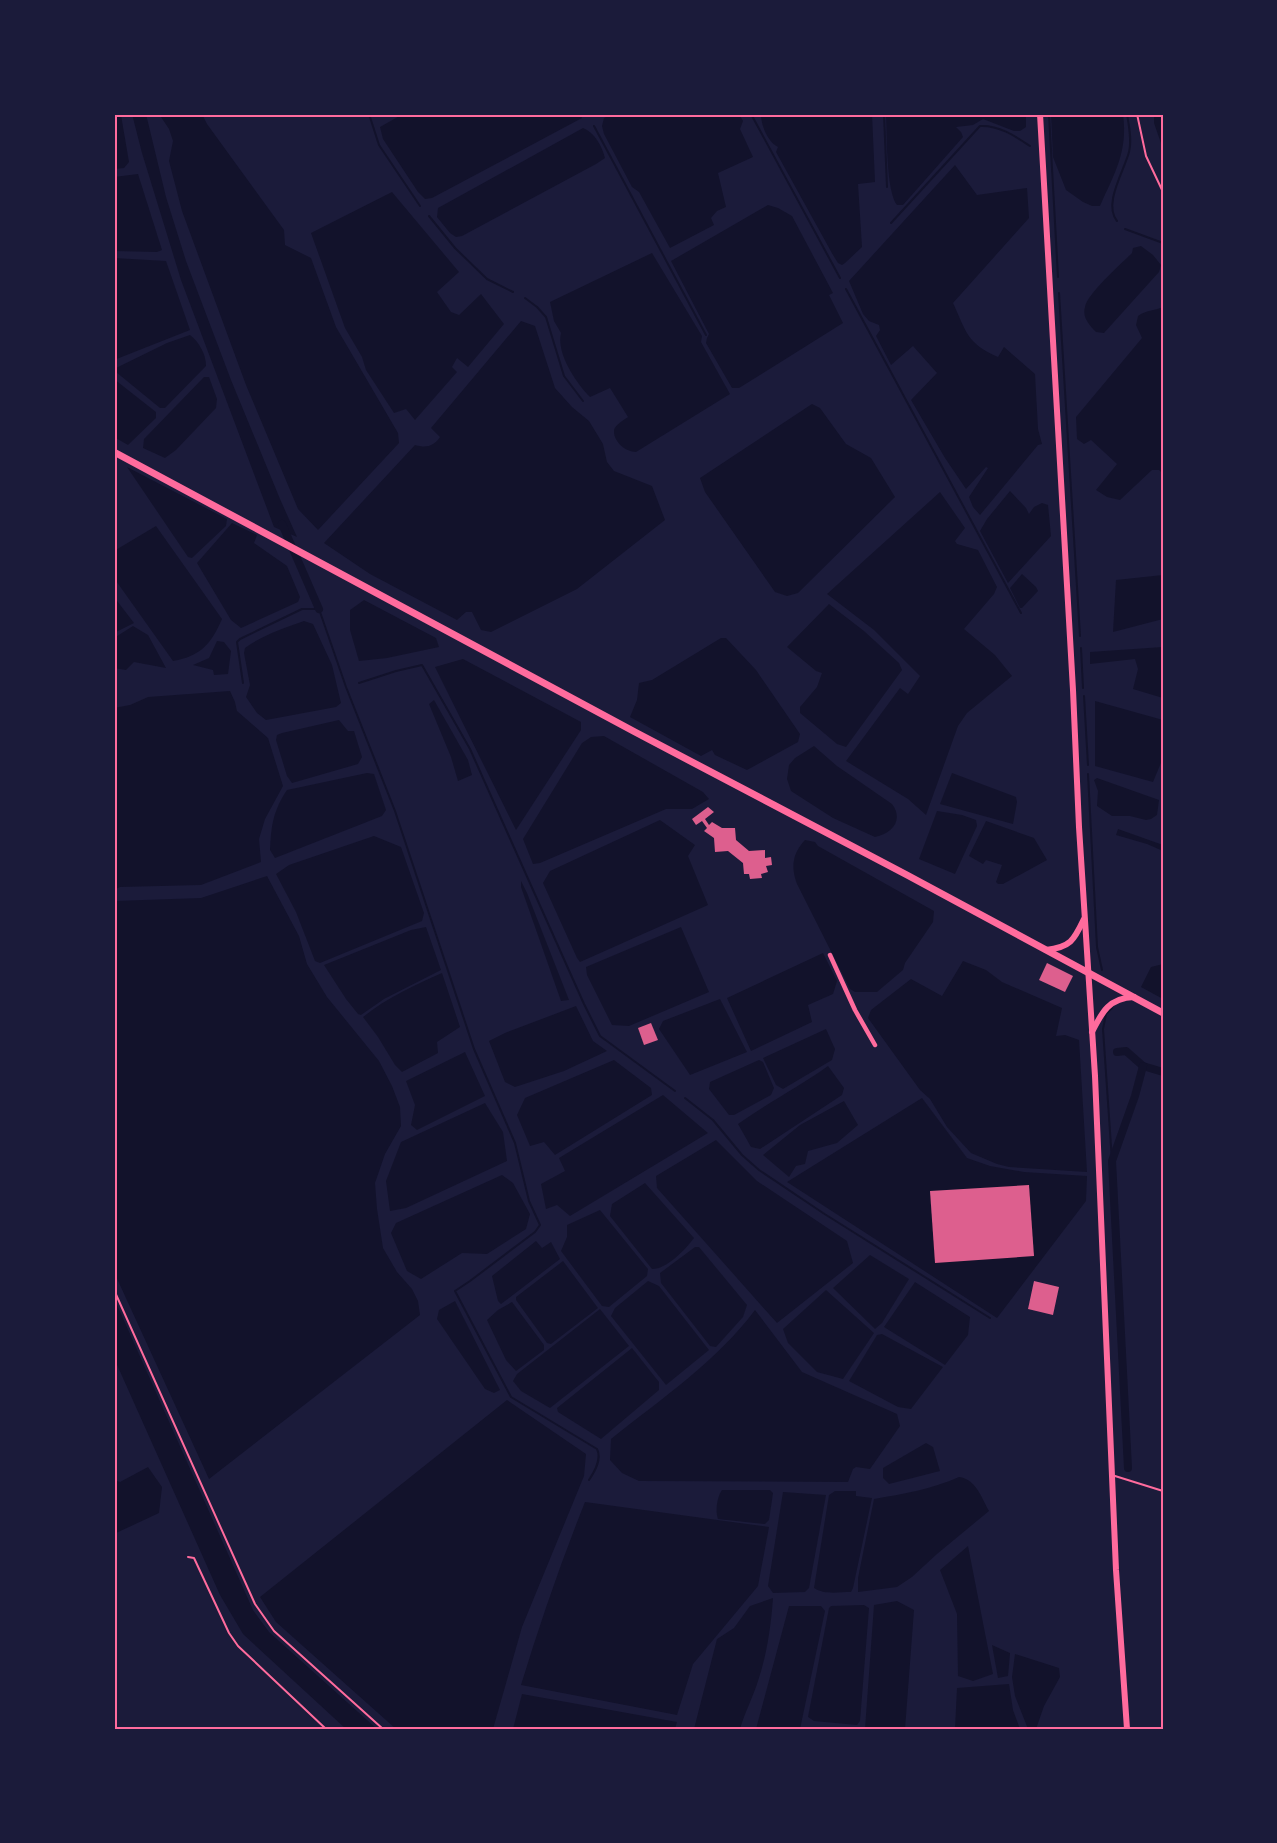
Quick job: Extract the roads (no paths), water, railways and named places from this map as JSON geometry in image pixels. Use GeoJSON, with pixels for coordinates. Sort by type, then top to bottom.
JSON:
{"type":"FeatureCollection","features":[{"type":"Feature","properties":{"kind":"main road"},"geometry":{"type":"LineString","coordinates":[[114,452],[1163,1013]]}},
{"type":"Feature","properties":{"kind":"street"},"geometry":{"type":"LineString","coordinates":[[1040,114],[1084,918],[1095,1076],[1112,1475],[1127,1729]]}},
{"type":"Feature","properties":{"kind":"street"},"geometry":{"type":"LineString","coordinates":[[1046,950],[1066,946],[1075,938],[1084,918]]}},
{"type":"Feature","properties":{"kind":"street"},"geometry":{"type":"LineString","coordinates":[[830,955],[855,1010],[875,1045]]}},
{"type":"Feature","properties":{"kind":"street"},"geometry":{"type":"LineString","coordinates":[[1092,1032],[1100,1015],[1112,1003],[1121,997],[1134,997]]}},
{"type":"Feature","properties":{"kind":"lane"},"geometry":{"type":"LineString","coordinates":[[1137,114],[1146,156],[1163,192]]}},
{"type":"Feature","properties":{"kind":"lane"},"geometry":{"type":"LineString","coordinates":[[114,1290],[255,1605],[274,1631],[383,1729]]}},
{"type":"Feature","properties":{"kind":"lane"},"geometry":{"type":"LineString","coordinates":[[1112,1475],[1163,1491]]}},
{"type":"Feature","properties":{"kind":"lane"},"geometry":{"type":"LineString","coordinates":[[188,1557],[194,1558],[224,1625],[238,1646],[326,1729]]}},
{"type":"Feature","properties":{"kind":"waterway"},"geometry":{"type":"LineString","coordinates":[[369,114],[379,145],[420,206]]}},
{"type":"Feature","properties":{"kind":"waterway"},"geometry":{"type":"LineString","coordinates":[[751,114],[840,278]]}},
{"type":"Feature","properties":{"kind":"waterway"},"geometry":{"type":"LineString","coordinates":[[884,114],[887,187]]}},
{"type":"Feature","properties":{"kind":"waterway"},"geometry":{"type":"LineString","coordinates":[[1049,114],[1058,277]]}},
{"type":"Feature","properties":{"kind":"waterway"},"geometry":{"type":"LineString","coordinates":[[1117,221],[1112,206],[1130,147],[1127,114]]}},
{"type":"Feature","properties":{"kind":"waterway"},"geometry":{"type":"LineString","coordinates":[[594,126],[706,335]]}},
{"type":"Feature","properties":{"kind":"waterway"},"geometry":{"type":"LineString","coordinates":[[891,223],[980,126],[1000,129],[1030,146]]}},
{"type":"Feature","properties":{"kind":"waterway"},"geometry":{"type":"LineString","coordinates":[[429,216],[455,248],[487,279],[513,292]]}},
{"type":"Feature","properties":{"kind":"waterway"},"geometry":{"type":"LineString","coordinates":[[1125,229],[1163,243]]}},
{"type":"Feature","properties":{"kind":"waterway"},"geometry":{"type":"LineString","coordinates":[[846,289],[1021,613]]}},
{"type":"Feature","properties":{"kind":"waterway"},"geometry":{"type":"LineString","coordinates":[[1059,293],[1080,636]]}},
{"type":"Feature","properties":{"kind":"waterway"},"geometry":{"type":"LineString","coordinates":[[525,298],[546,317],[564,376],[583,401]]}},
{"type":"Feature","properties":{"kind":"waterway"},"geometry":{"type":"LineString","coordinates":[[282,524],[319,609]]}},
{"type":"Feature","properties":{"kind":"waterway"},"geometry":{"type":"LineString","coordinates":[[243,683],[237,642],[240,639],[302,609],[319,609],[346,687],[395,811],[474,1049],[515,1143],[529,1201],[540,1225],[535,1232],[455,1291],[511,1397],[597,1449],[598,1461],[589,1480]]}},
{"type":"Feature","properties":{"kind":"waterway"},"geometry":{"type":"LineString","coordinates":[[1081,648],[1083,688]]}},
{"type":"Feature","properties":{"kind":"waterway"},"geometry":{"type":"LineString","coordinates":[[359,683],[422,665],[470,749],[600,1036],[675,1091]]}},
{"type":"Feature","properties":{"kind":"waterway"},"geometry":{"type":"LineString","coordinates":[[1084,696],[1088,765]]}},
{"type":"Feature","properties":{"kind":"waterway"},"geometry":{"type":"LineString","coordinates":[[1088,774],[1097,947],[1102,970]]}},
{"type":"Feature","properties":{"kind":"waterway"},"geometry":{"type":"LineString","coordinates":[[1112,1008],[1106,1014],[1103,1029],[1112,1161]]}},
{"type":"Feature","properties":{"kind":"waterway"},"geometry":{"type":"LineString","coordinates":[[1117,1052],[1126,1051],[1143,1066],[1163,1072]]}},
{"type":"Feature","properties":{"kind":"waterway"},"geometry":{"type":"LineString","coordinates":[[1128,1468],[1112,1161],[1143,1066]]}},
{"type":"Feature","properties":{"kind":"waterway"},"geometry":{"type":"LineString","coordinates":[[685,1098],[713,1120],[742,1155],[759,1170],[990,1318]]}}]}
